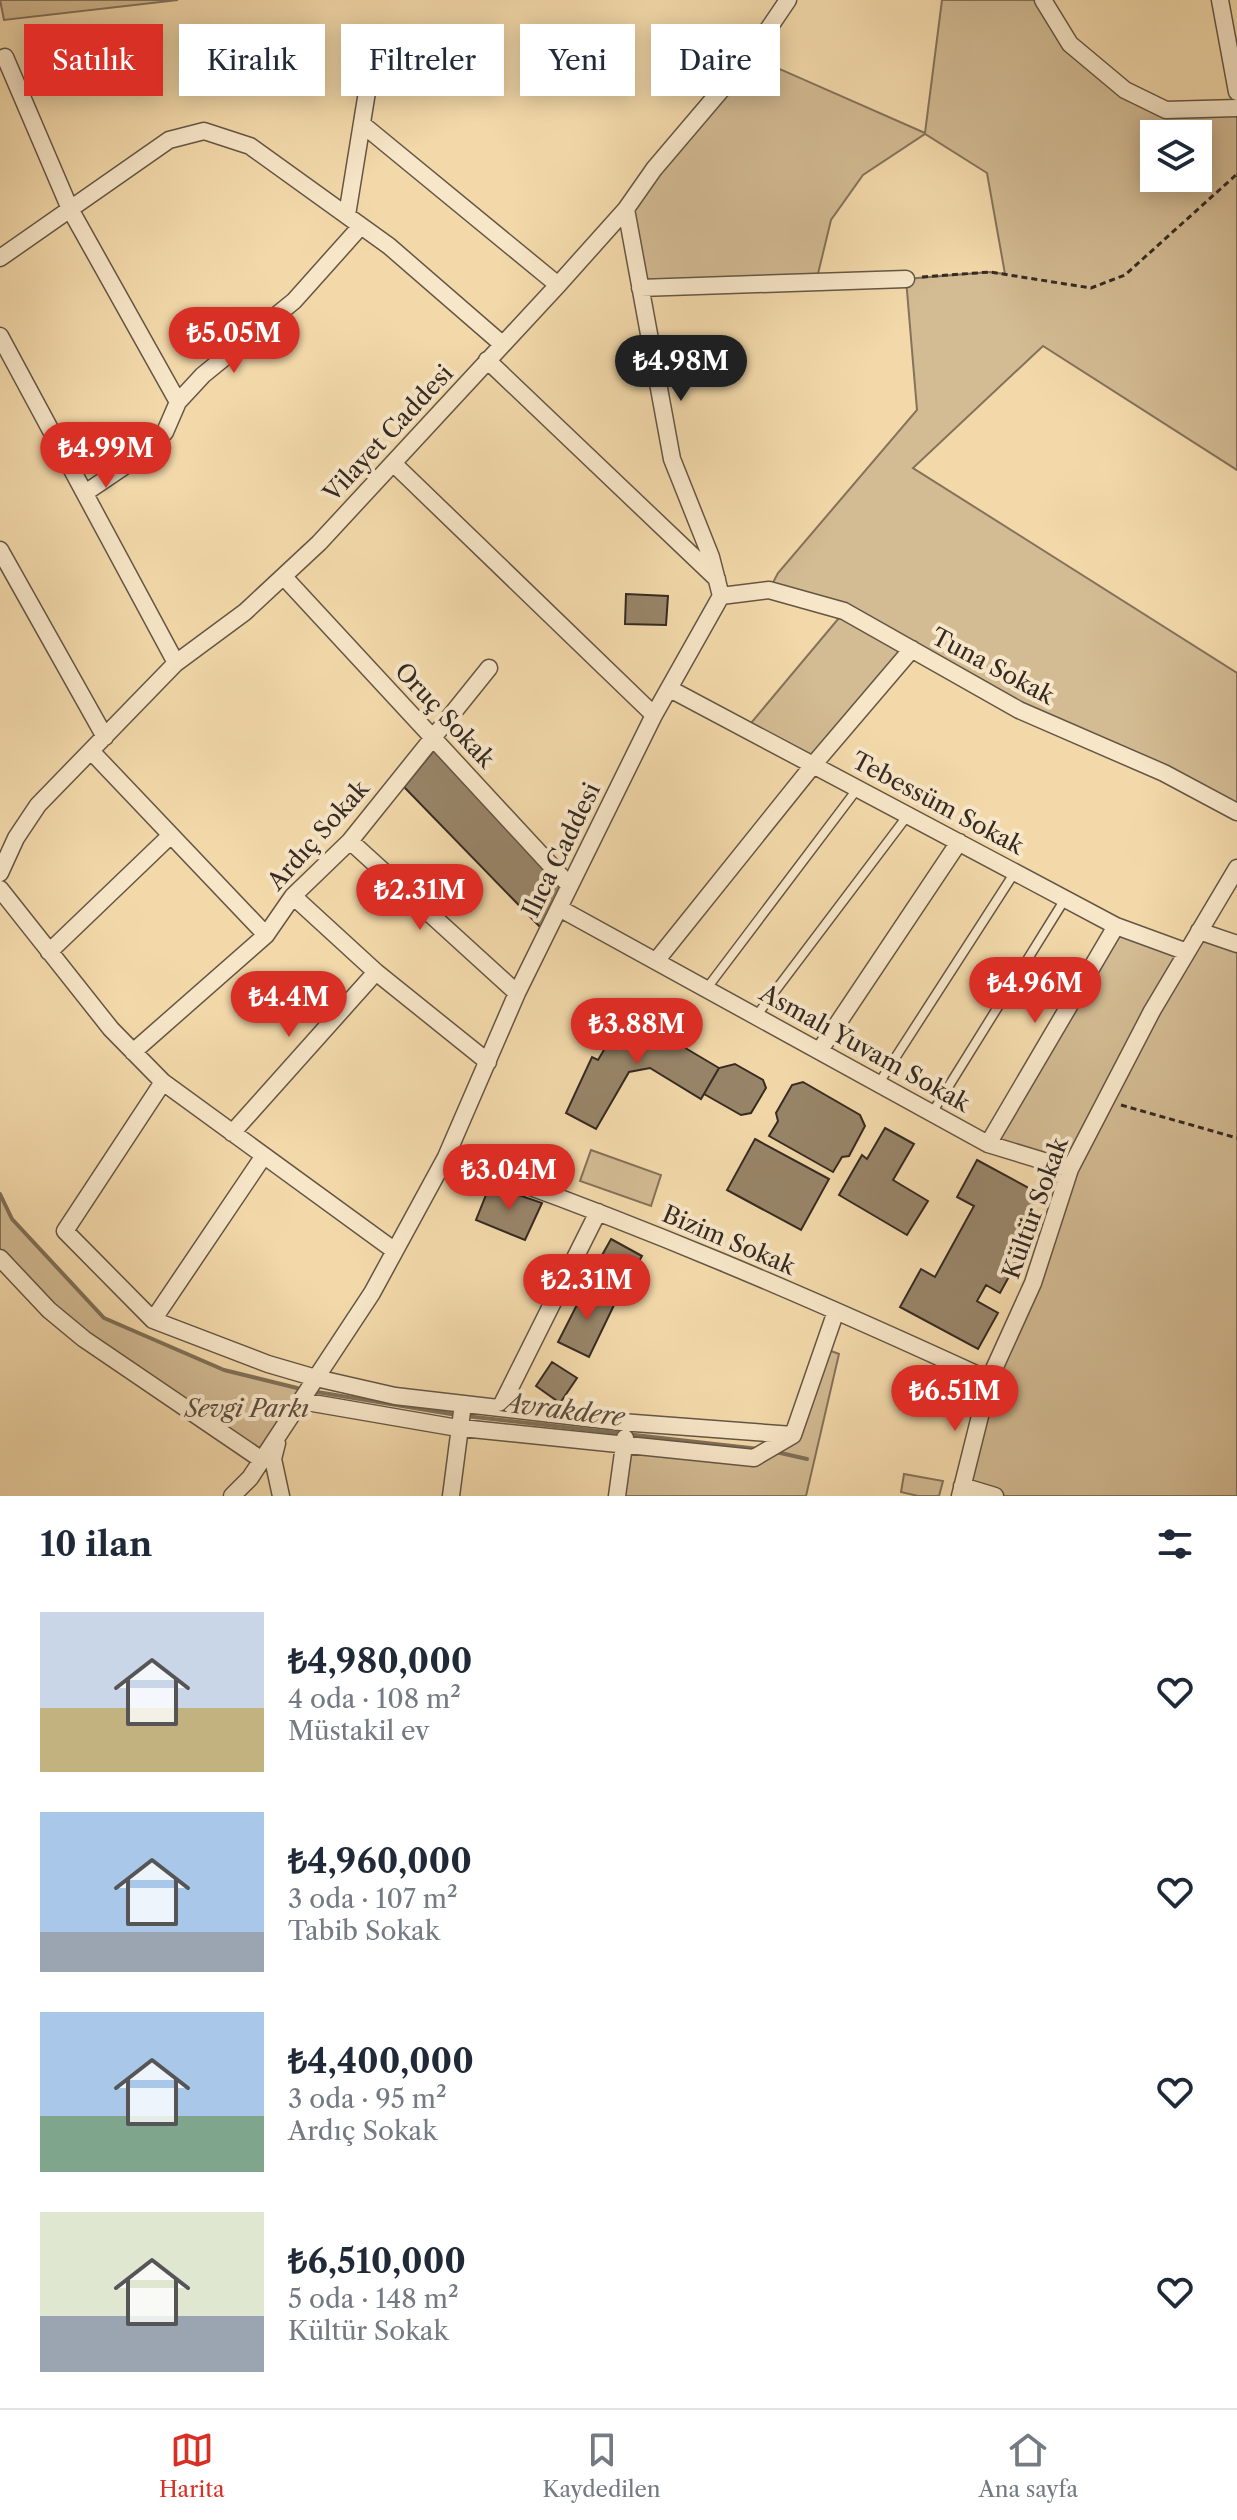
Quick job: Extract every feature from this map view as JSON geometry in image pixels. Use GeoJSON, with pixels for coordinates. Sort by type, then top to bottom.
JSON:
{"type":"FeatureCollection","features":[{"type":"Feature","properties":{"kind":"street","name":"Vilayet Caddesi"},"geometry":{"type":"LineString","coordinates":[[0,873],[16,838],[38,805],[176,663],[245,612],[284,577],[394,464],[558,285],[626,209],[654,169],[750,56],[788,0]]}},
{"type":"Feature","properties":{"kind":"street"},"geometry":{"type":"LineString","coordinates":[[1043,0],[1070,44],[1125,90],[1166,110],[1237,108]]}},
{"type":"Feature","properties":{"kind":"street"},"geometry":{"type":"LineString","coordinates":[[1220,0],[1237,92]]}},
{"type":"Feature","properties":{"kind":"street"},"geometry":{"type":"LineString","coordinates":[[5,57],[70,209],[178,402]]}},
{"type":"Feature","properties":{"kind":"street"},"geometry":{"type":"LineString","coordinates":[[85,493],[150,449],[165,432],[178,402],[203,375],[294,301],[354,220],[366,96]]}},
{"type":"Feature","properties":{"kind":"street"},"geometry":{"type":"LineString","coordinates":[[362,124],[558,285]]}},
{"type":"Feature","properties":{"kind":"street"},"geometry":{"type":"LineString","coordinates":[[0,258],[169,140],[204,131],[250,146],[354,220],[389,246],[502,344]]}},
{"type":"Feature","properties":{"kind":"street"},"geometry":{"type":"LineString","coordinates":[[626,209],[672,459],[719,588]]}},
{"type":"Feature","properties":{"kind":"street"},"geometry":{"type":"LineString","coordinates":[[640,288],[906,279]]}},
{"type":"Feature","properties":{"kind":"street"},"geometry":{"type":"LineString","coordinates":[[0,336],[176,663]]}},
{"type":"Feature","properties":{"kind":"street"},"geometry":{"type":"LineString","coordinates":[[487,360],[719,588]]}},
{"type":"Feature","properties":{"kind":"street"},"geometry":{"type":"LineString","coordinates":[[394,464],[654,715]]}},
{"type":"Feature","properties":{"kind":"street"},"geometry":{"type":"LineString","coordinates":[[0,550],[105,737]]}},
{"type":"Feature","properties":{"kind":"street","name":"Oruç Sokak"},"geometry":{"type":"LineString","coordinates":[[284,577],[570,886]]}},
{"type":"Feature","properties":{"kind":"street","name":"Tuna Sokak"},"geometry":{"type":"LineString","coordinates":[[719,588],[769,590],[844,611],[1019,710],[1164,773],[1237,812]]}},
{"type":"Feature","properties":{"kind":"street","name":"Ilıca Caddesi"},"geometry":{"type":"LineString","coordinates":[[232,1496],[250,1478],[372,1293],[446,1157],[517,993],[719,588]]}},
{"type":"Feature","properties":{"kind":"street"},"geometry":{"type":"LineString","coordinates":[[656,961],[814,764],[912,649]]}},
{"type":"Feature","properties":{"kind":"street","name":"Ardıç Sokak"},"geometry":{"type":"LineString","coordinates":[[133,1052],[266,935],[293,896],[350,841],[489,668]]}},
{"type":"Feature","properties":{"kind":"street","name":"Tebessüm Sokak"},"geometry":{"type":"LineString","coordinates":[[670,689],[1116,926],[1187,952]]}},
{"type":"Feature","properties":{"kind":"street"},"geometry":{"type":"LineString","coordinates":[[91,751],[266,935]]}},
{"type":"Feature","properties":{"kind":"street"},"geometry":{"type":"LineString","coordinates":[[49,952],[171,835]]}},
{"type":"Feature","properties":{"kind":"street"},"geometry":{"type":"LineString","coordinates":[[350,841],[517,993]]}},
{"type":"Feature","properties":{"kind":"street"},"geometry":{"type":"LineString","coordinates":[[820,1050],[959,842]]}},
{"type":"Feature","properties":{"kind":"street","name":"Kültür Sokak"},"geometry":{"type":"LineString","coordinates":[[961,1491],[989,1380],[1033,1283],[1070,1169],[1152,1011],[1237,868]]}},
{"type":"Feature","properties":{"kind":"street"},"geometry":{"type":"LineString","coordinates":[[0,889],[111,1029],[163,1082],[395,1251]]}},
{"type":"Feature","properties":{"kind":"street"},"geometry":{"type":"LineString","coordinates":[[293,896],[376,972],[488,1062]]}},
{"type":"Feature","properties":{"kind":"street","name":"Asmalı Yuvam Sokak"},"geometry":{"type":"LineString","coordinates":[[559,908],[988,1144],[1070,1169]]}},
{"type":"Feature","properties":{"kind":"street"},"geometry":{"type":"LineString","coordinates":[[988,1144],[1116,926]]}},
{"type":"Feature","properties":{"kind":"street"},"geometry":{"type":"LineString","coordinates":[[1199,931],[1237,944]]}},
{"type":"Feature","properties":{"kind":"street"},"geometry":{"type":"LineString","coordinates":[[232,1133],[376,972]]}},
{"type":"Feature","properties":{"kind":"street"},"geometry":{"type":"LineString","coordinates":[[163,1082],[65,1231],[153,1320],[268,1364],[395,1396],[627,1423],[793,1435]]}},
{"type":"Feature","properties":{"kind":"street"},"geometry":{"type":"LineString","coordinates":[[153,1320],[263,1157]]}},
{"type":"Feature","properties":{"kind":"street","name":"Bizim Sokak"},"geometry":{"type":"LineString","coordinates":[[446,1157],[598,1212],[836,1311],[989,1380]]}},
{"type":"Feature","properties":{"kind":"street"},"geometry":{"type":"LineString","coordinates":[[500,1408],[598,1212]]}},
{"type":"Feature","properties":{"kind":"street"},"geometry":{"type":"LineString","coordinates":[[0,1258],[49,1310],[84,1339],[262,1460]]}},
{"type":"Feature","properties":{"kind":"street"},"geometry":{"type":"LineString","coordinates":[[301,1401],[460,1428],[754,1458],[793,1435],[836,1311]]}},
{"type":"Feature","properties":{"kind":"street"},"geometry":{"type":"LineString","coordinates":[[451,1496],[463,1404]]}},
{"type":"Feature","properties":{"kind":"street"},"geometry":{"type":"LineString","coordinates":[[617,1496],[627,1423]]}},
{"type":"Feature","properties":{"kind":"street"},"geometry":{"type":"LineString","coordinates":[[280,1433],[273,1459],[281,1496]]}},
{"type":"Feature","properties":{"kind":"street"},"geometry":{"type":"LineString","coordinates":[[961,1491],[995,1496]]}},
{"type":"Feature","properties":{"kind":"lane"},"geometry":{"type":"LineString","coordinates":[[707,988],[858,788]]}},
{"type":"Feature","properties":{"kind":"lane"},"geometry":{"type":"LineString","coordinates":[[757,1015],[908,814]]}},
{"type":"Feature","properties":{"kind":"lane"},"geometry":{"type":"LineString","coordinates":[[879,1083],[1015,872]]}},
{"type":"Feature","properties":{"kind":"lane"},"geometry":{"type":"LineString","coordinates":[[932,1113],[1065,899]]}},
{"type":"Feature","properties":{"kind":"path"},"geometry":{"type":"LineString","coordinates":[[906,279],[990,272],[1091,288],[1125,275],[1237,174]]}},
{"type":"Feature","properties":{"kind":"path"},"geometry":{"type":"LineString","coordinates":[[1105,1100],[1237,1138]]}},
{"type":"Feature","properties":{"kind":"green space"},"geometry":{"type":"Polygon","coordinates":[[[0,0],[178,0],[4,20],[0,0]]]}},
{"type":"Feature","properties":{"kind":"green space"},"geometry":{"type":"Polygon","coordinates":[[[942,0],[1043,0],[1070,45],[1166,110],[1237,108],[1237,470],[1043,346],[913,468],[1237,673],[1237,812],[912,650],[814,764],[746,729],[844,612],[769,590],[778,573],[917,410],[906,279],[990,272],[1005,274],[987,173],[925,134],[863,175],[831,220],[816,282],[640,288],[626,209],[718,96],[780,96],[780,69],[925,133],[942,0]]]}},
{"type":"Feature","properties":{"kind":"green space"},"geometry":{"type":"Polygon","coordinates":[[[1116,926],[1187,952],[1199,931],[1237,944],[1237,1496],[995,1496],[962,1486],[989,1380],[1070,1169],[988,1144],[1116,926]]]}},
{"type":"Feature","properties":{"kind":"green space"},"geometry":{"type":"Polygon","coordinates":[[[591,1150],[661,1175],[651,1206],[580,1181],[591,1150]]]}},
{"type":"Feature","properties":{"kind":"green space","name":"Sevgi Parkı"},"geometry":{"type":"Polygon","coordinates":[[[0,1194],[12,1219],[104,1318],[224,1370],[308,1391],[262,1460],[84,1339],[0,1258],[0,1194]]]}},
{"type":"Feature","properties":{"kind":"green space"},"geometry":{"type":"Polygon","coordinates":[[[823,1348],[839,1354],[806,1496],[617,1496],[624,1446],[753,1458],[793,1435],[823,1348]]]}},
{"type":"Feature","properties":{"kind":"green space"},"geometry":{"type":"Polygon","coordinates":[[[904,1474],[943,1481],[939,1496],[901,1492],[904,1474]]]}},
{"type":"Feature","properties":{"kind":"building"},"geometry":{"type":"Polygon","coordinates":[[[626,594],[668,596],[666,625],[625,624],[626,594]]]}},
{"type":"Feature","properties":{"kind":"building"},"geometry":{"type":"Polygon","coordinates":[[[435,749],[562,887],[542,929],[404,787],[435,749]]]}},
{"type":"Feature","properties":{"kind":"building"},"geometry":{"type":"Polygon","coordinates":[[[630,1006],[664,1026],[660,1033],[719,1068],[701,1099],[650,1068],[629,1072],[596,1129],[566,1113],[592,1057],[598,1060],[630,1006]]]}},
{"type":"Feature","properties":{"kind":"building"},"geometry":{"type":"Polygon","coordinates":[[[735,1064],[763,1080],[766,1088],[751,1113],[741,1115],[704,1094],[719,1068],[735,1064]]]}},
{"type":"Feature","properties":{"kind":"building"},"geometry":{"type":"Polygon","coordinates":[[[803,1082],[860,1115],[865,1126],[849,1156],[842,1157],[833,1172],[769,1136],[778,1121],[776,1113],[792,1085],[803,1082]]]}},
{"type":"Feature","properties":{"kind":"building"},"geometry":{"type":"Polygon","coordinates":[[[885,1128],[914,1144],[893,1180],[928,1201],[907,1235],[839,1195],[862,1155],[867,1159],[885,1128]]]}},
{"type":"Feature","properties":{"kind":"building"},"geometry":{"type":"Polygon","coordinates":[[[755,1139],[829,1179],[801,1230],[727,1190],[755,1139]]]}},
{"type":"Feature","properties":{"kind":"building"},"geometry":{"type":"Polygon","coordinates":[[[977,1160],[1038,1193],[1010,1244],[1023,1251],[1000,1293],[986,1285],[977,1301],[998,1313],[978,1349],[900,1307],[921,1269],[935,1277],[974,1206],[957,1197],[977,1160]]]}},
{"type":"Feature","properties":{"kind":"building"},"geometry":{"type":"Polygon","coordinates":[[[490,1185],[542,1203],[525,1240],[476,1220],[490,1185]]]}},
{"type":"Feature","properties":{"kind":"building"},"geometry":{"type":"Polygon","coordinates":[[[611,1239],[642,1256],[622,1292],[591,1275],[611,1239]]]}},
{"type":"Feature","properties":{"kind":"building"},"geometry":{"type":"Polygon","coordinates":[[[586,1287],[616,1301],[589,1357],[558,1342],[586,1287]]]}},
{"type":"Feature","properties":{"kind":"building"},"geometry":{"type":"Polygon","coordinates":[[[552,1362],[577,1378],[560,1403],[536,1386],[552,1362]]]}},
{"type":"Feature","properties":{"kind":"waterway","name":"Avrakdere"},"geometry":{"type":"LineString","coordinates":[[0,1194],[12,1219],[104,1318],[224,1370],[297,1388]]}},
{"type":"Feature","properties":{"kind":"waterway","name":"Avrakdere"},"geometry":{"type":"LineString","coordinates":[[317,1392],[457,1415]]}},
{"type":"Feature","properties":{"kind":"waterway","name":"Avrakdere"},"geometry":{"type":"LineString","coordinates":[[466,1416],[759,1449]]}},
{"type":"Feature","properties":{"kind":"waterway","name":"Avrakdere"},"geometry":{"type":"LineString","coordinates":[[776,1452],[807,1459]]}}]}
